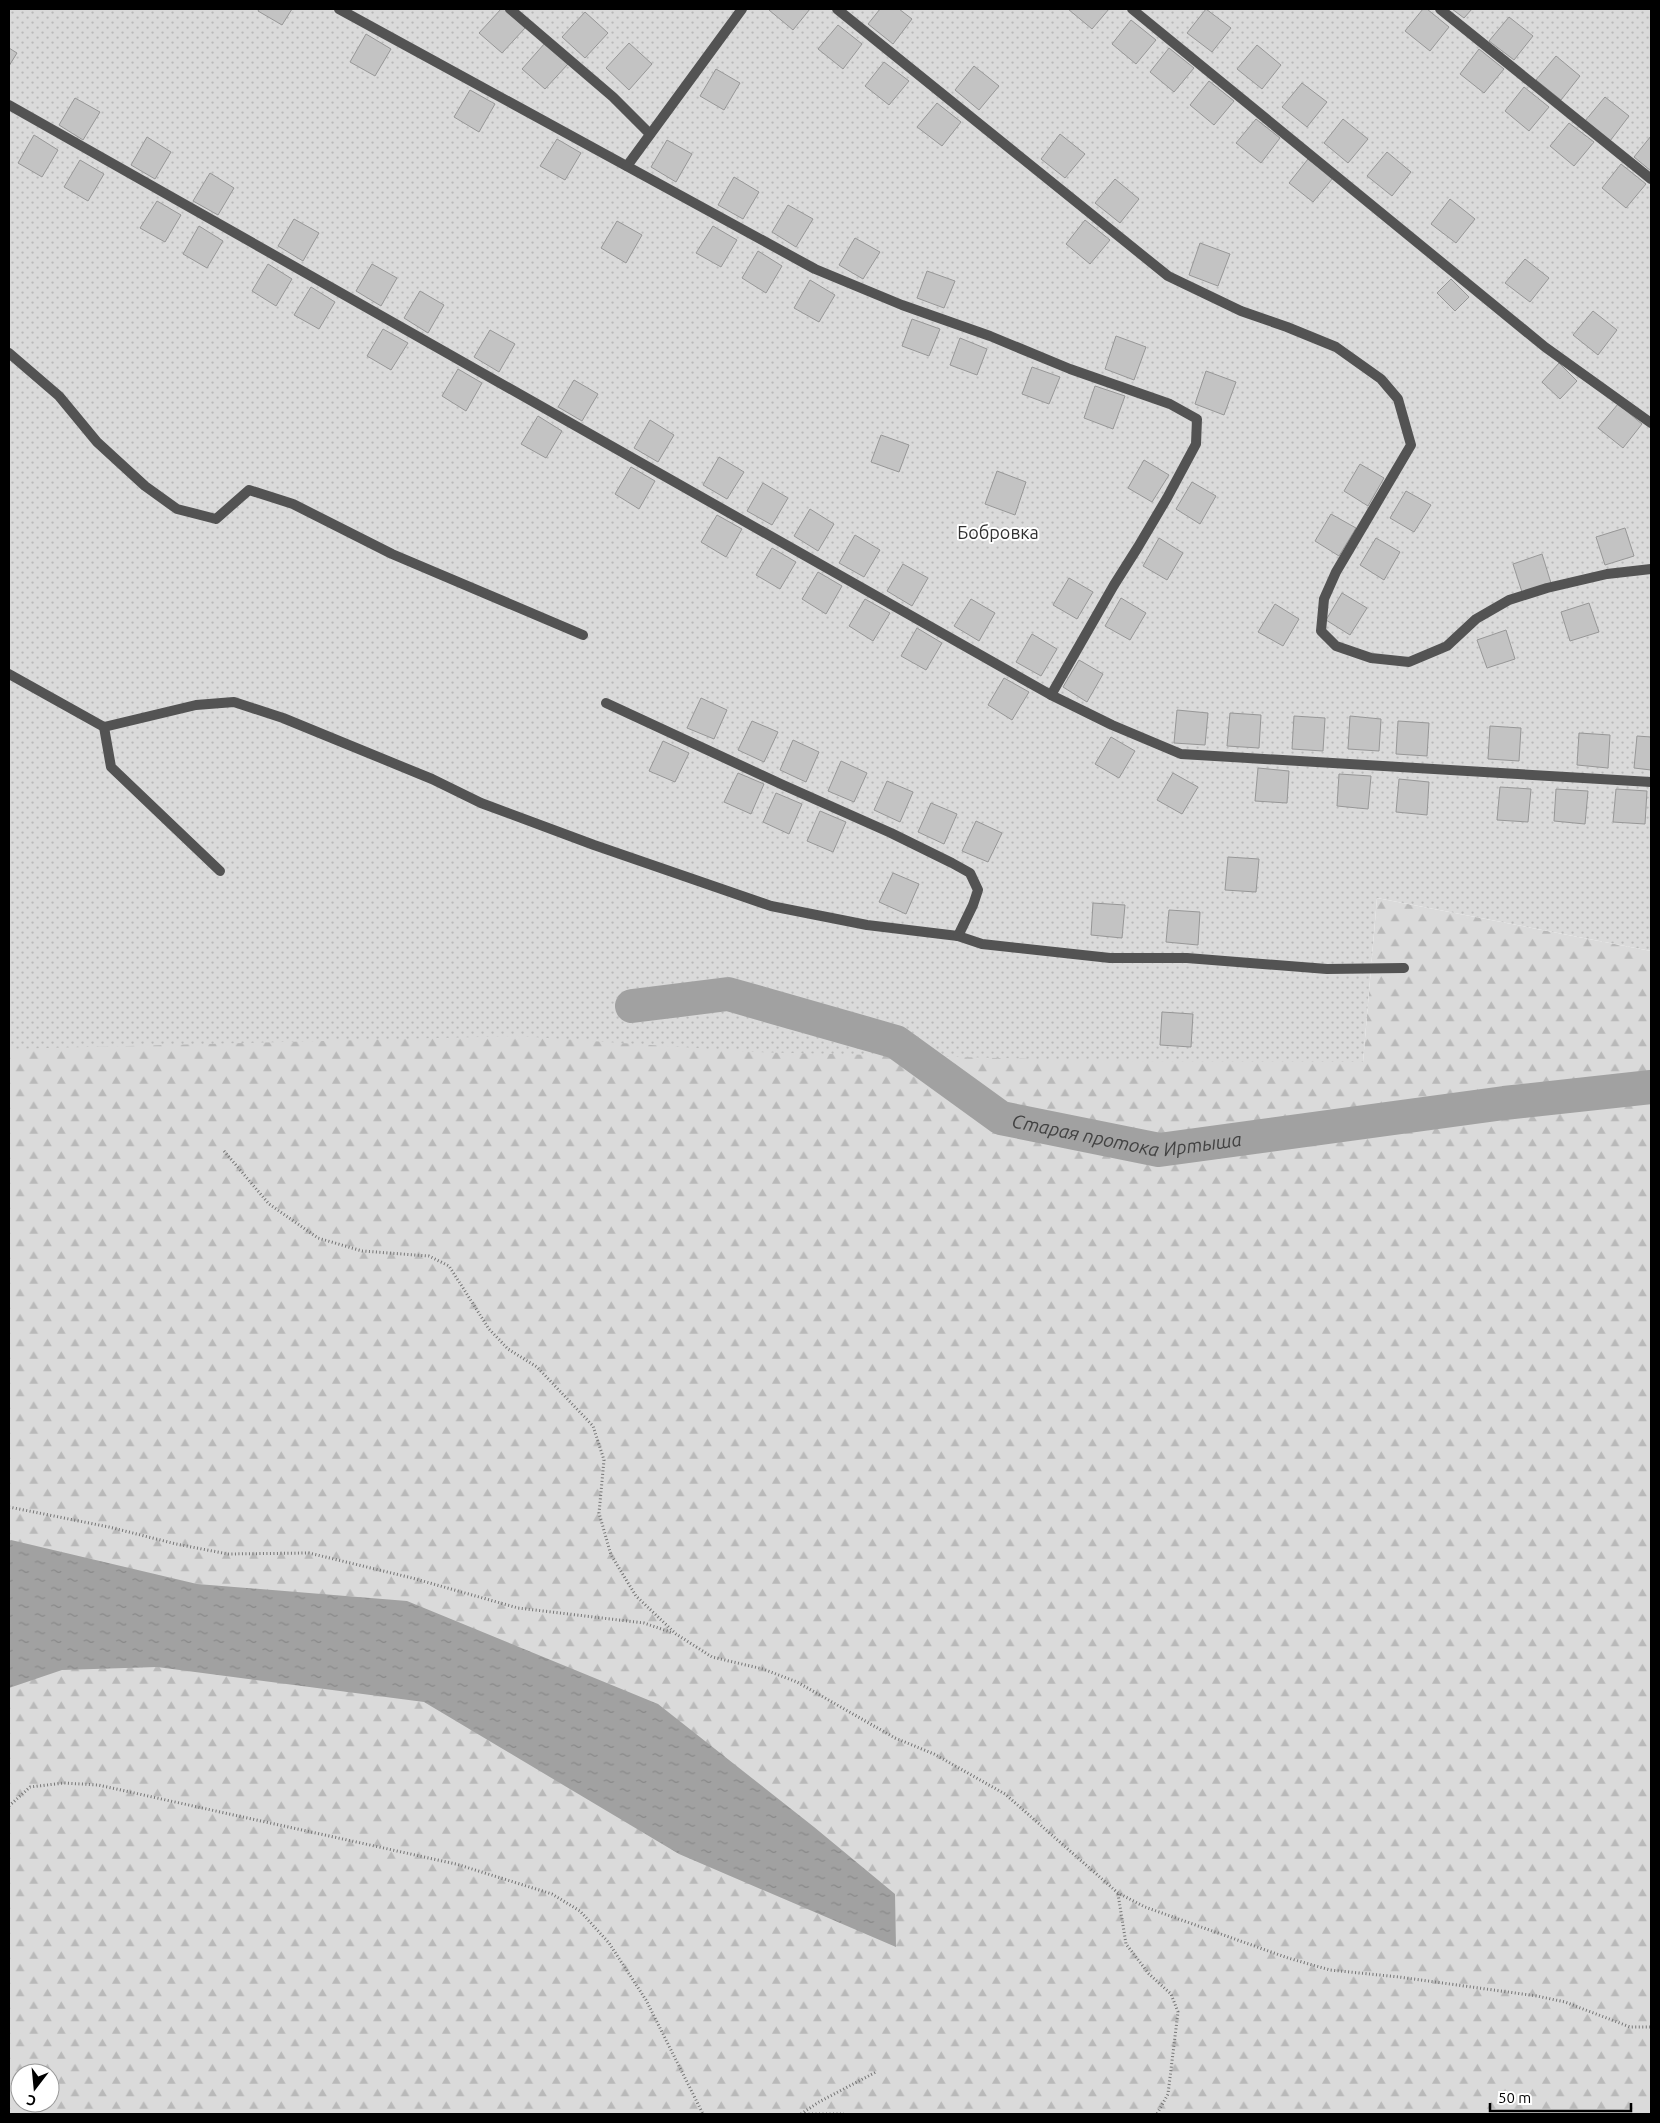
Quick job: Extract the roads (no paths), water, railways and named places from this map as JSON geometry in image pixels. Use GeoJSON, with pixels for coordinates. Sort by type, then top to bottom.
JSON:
{"type":"FeatureCollection","features":[{"type":"Feature","properties":{"kind":"street"},"geometry":{"type":"LineString","coordinates":[[339,9],[815,269],[902,305],[990,336],[1070,369],[1170,404],[1197,419],[1196,444],[1138,548],[1114,585],[1051,695]]}},
{"type":"Feature","properties":{"kind":"street"},"geometry":{"type":"LineString","coordinates":[[510,9],[613,97],[650,134]]}},
{"type":"Feature","properties":{"kind":"street"},"geometry":{"type":"LineString","coordinates":[[627,166],[742,9]]}},
{"type":"Feature","properties":{"kind":"street"},"geometry":{"type":"LineString","coordinates":[[837,9],[1168,276],[1241,311],[1296,330],[1336,347],[1381,379],[1398,399],[1411,445],[1336,572],[1324,599],[1321,630],[1336,646],[1371,658],[1409,662],[1446,646],[1476,618],[1509,600],[1547,588],[1607,574],[1651,569]]}},
{"type":"Feature","properties":{"kind":"street"},"geometry":{"type":"LineString","coordinates":[[1132,9],[1545,347],[1651,423]]}},
{"type":"Feature","properties":{"kind":"street"},"geometry":{"type":"LineString","coordinates":[[1440,9],[1651,179]]}},
{"type":"Feature","properties":{"kind":"street"},"geometry":{"type":"LineString","coordinates":[[9,105],[1051,695],[1112,725],[1182,754],[1651,782]]}},
{"type":"Feature","properties":{"kind":"street"},"geometry":{"type":"LineString","coordinates":[[9,353],[59,396],[98,442],[145,486],[177,509],[216,518],[249,490],[293,504],[392,554],[583,635]]}},
{"type":"Feature","properties":{"kind":"street"},"geometry":{"type":"LineString","coordinates":[[9,674],[104,727],[196,705],[234,702],[283,718],[432,779],[480,803],[594,845],[771,906],[867,925],[958,936],[982,944],[1110,958],[1187,958],[1327,969],[1404,968]]}},
{"type":"Feature","properties":{"kind":"street"},"geometry":{"type":"LineString","coordinates":[[606,703],[891,833],[970,873],[978,890],[958,936]]}},
{"type":"Feature","properties":{"kind":"street"},"geometry":{"type":"LineString","coordinates":[[104,727],[111,767],[220,870]]}},
{"type":"Feature","properties":{"kind":"water"},"geometry":{"type":"Polygon","coordinates":[[[9,1541],[197,1584],[407,1601],[658,1704],[814,1827],[895,1894],[896,1947],[679,1854],[424,1702],[157,1667],[62,1670],[9,1688],[9,1541]]]}},
{"type":"Feature","properties":{"kind":"waterway","name":"Старая протока Иртыша"},"geometry":{"type":"LineString","coordinates":[[632,1006],[728,994],[896,1042],[1001,1118],[1159,1150],[1504,1103],[1651,1087]]}},
{"type":"Feature","properties":{"kind":"park label","name":"Бобровка"},"geometry":{"type":"Point","coordinates":[998,533]}}]}
